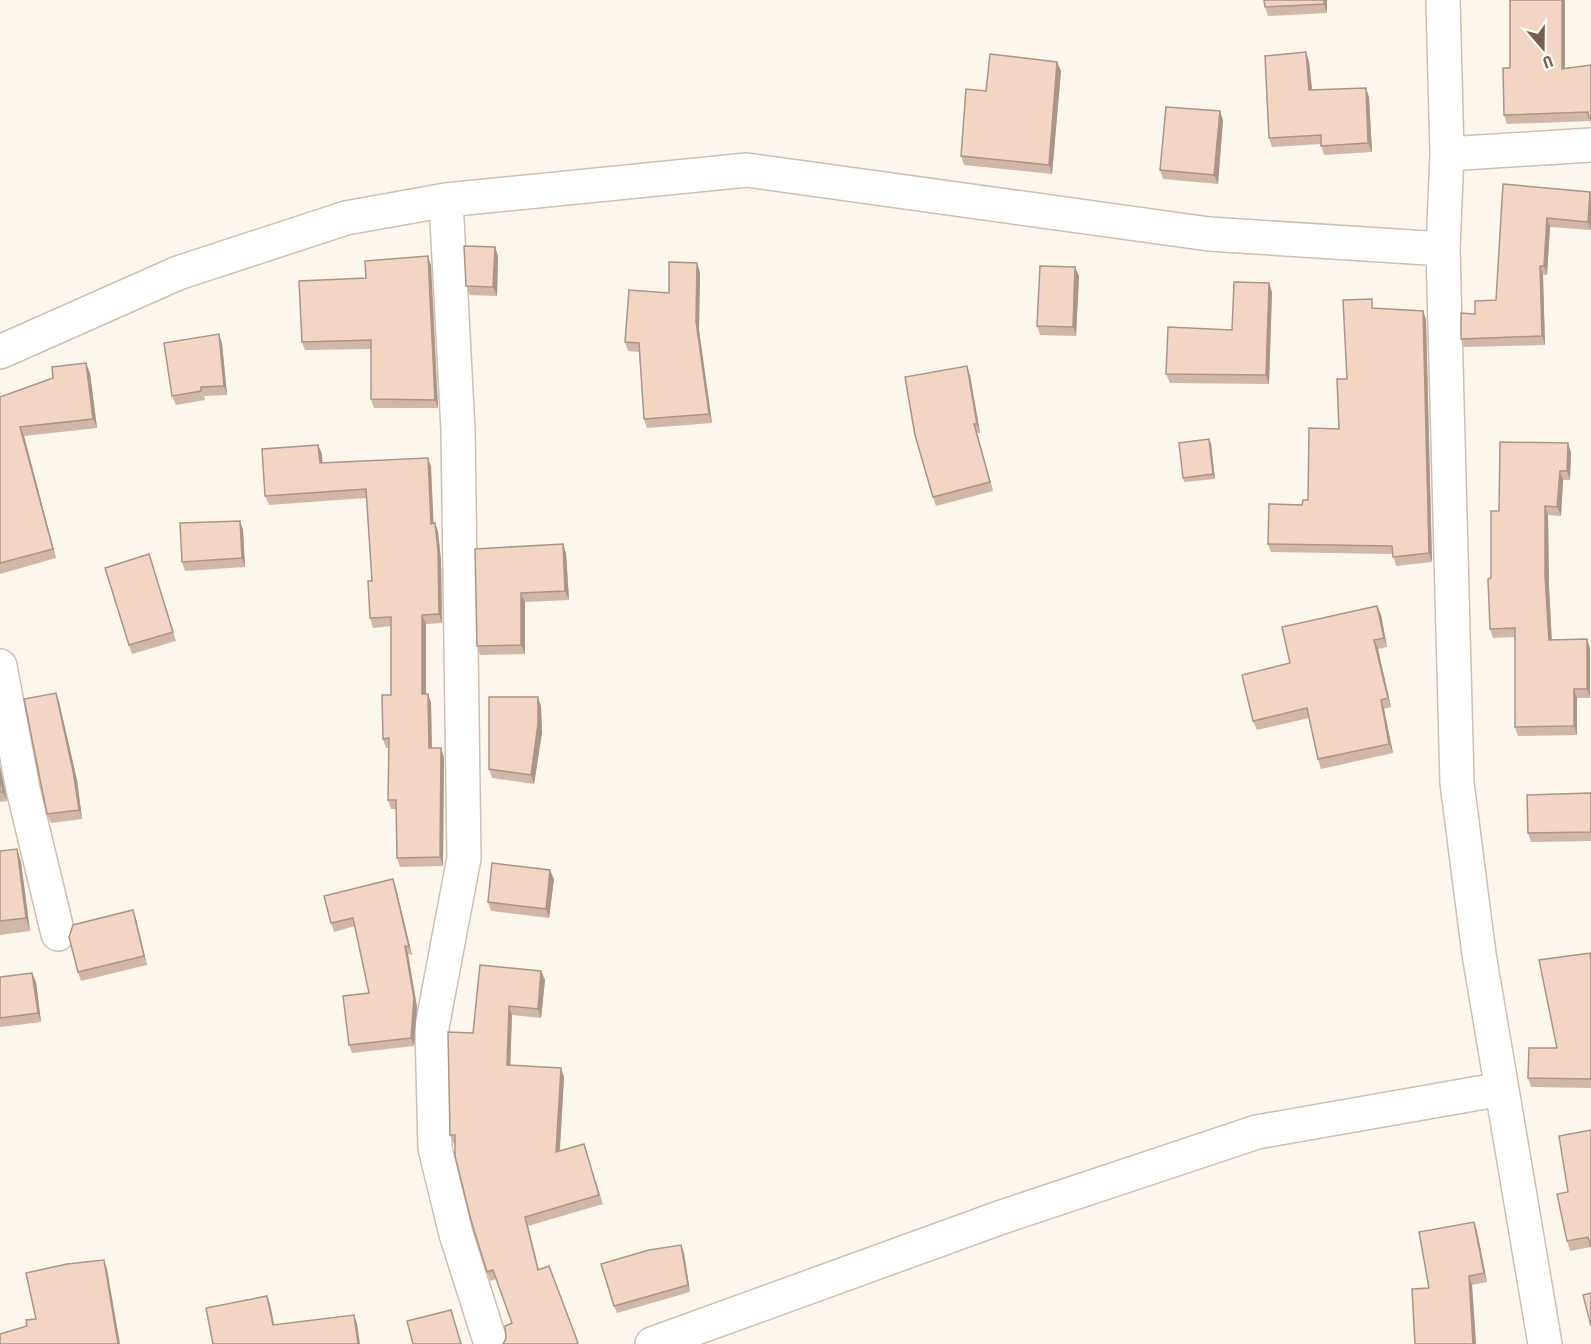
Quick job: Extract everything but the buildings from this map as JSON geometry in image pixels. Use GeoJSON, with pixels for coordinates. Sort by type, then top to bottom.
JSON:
{"type":"FeatureCollection","features":[{"type":"Feature","properties":{"kind":"street"},"geometry":{"type":"LineString","coordinates":[[1443,0],[1447,154],[1443,249],[1457,783],[1479,954],[1545,1344]]}},
{"type":"Feature","properties":{"kind":"street"},"geometry":{"type":"LineString","coordinates":[[1447,154],[1591,145]]}},
{"type":"Feature","properties":{"kind":"street"},"geometry":{"type":"LineString","coordinates":[[0,352],[178,273],[346,218],[446,200],[747,170],[1209,234],[1443,249]]}},
{"type":"Feature","properties":{"kind":"street"},"geometry":{"type":"LineString","coordinates":[[446,200],[458,430],[464,858],[432,1027],[435,1148],[456,1234],[491,1344]]}},
{"type":"Feature","properties":{"kind":"street"},"geometry":{"type":"LineString","coordinates":[[0,666],[23,789],[58,934]]}},
{"type":"Feature","properties":{"kind":"street"},"geometry":{"type":"LineString","coordinates":[[652,1344],[1002,1217],[1257,1132],[1502,1089]]}}]}
